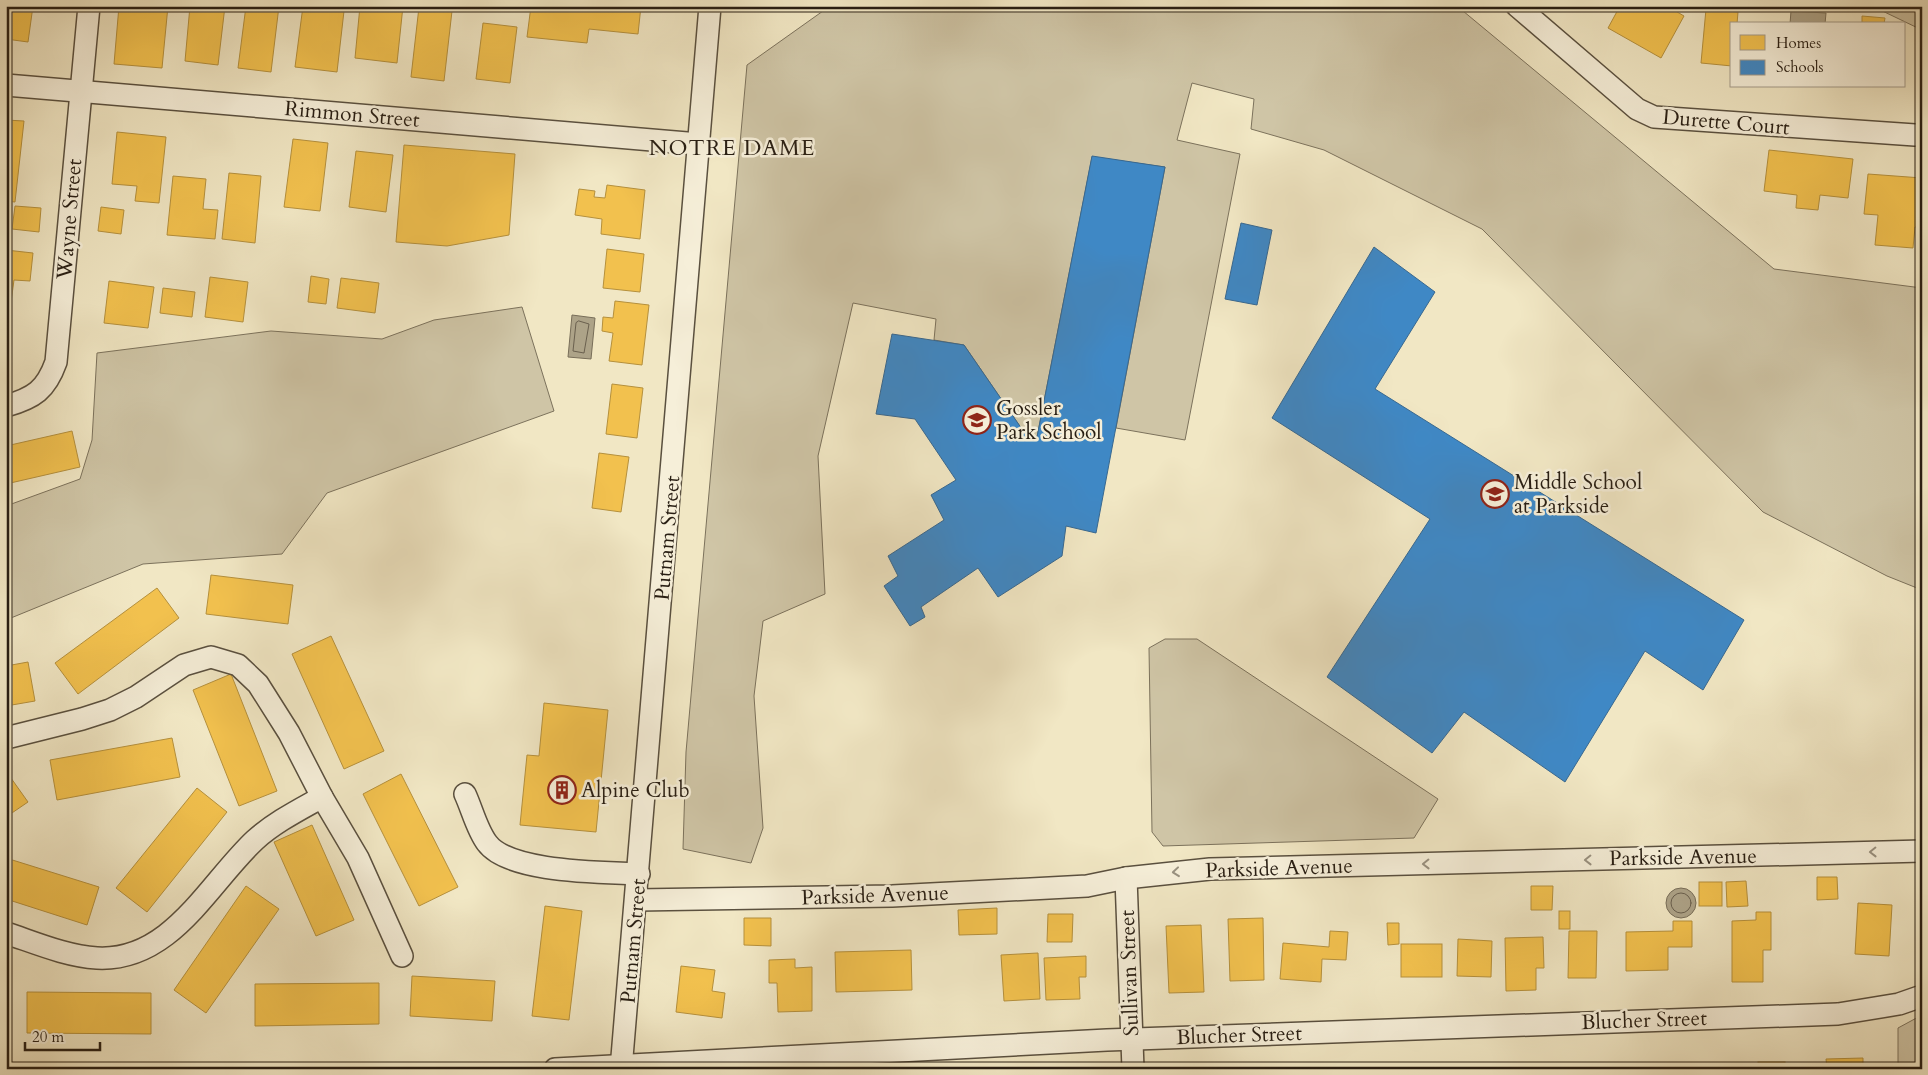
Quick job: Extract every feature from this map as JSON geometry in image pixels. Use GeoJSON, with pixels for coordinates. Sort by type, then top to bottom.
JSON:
{"type":"FeatureCollection","features":[{"type":"Feature","properties":{"kind":"street","name":"Wayne Street"},"geometry":{"type":"LineString","coordinates":[[6,406],[39,392],[50,379],[56,362],[89,6]]}},
{"type":"Feature","properties":{"kind":"street","name":"Putnam Street"},"geometry":{"type":"LineString","coordinates":[[621,1066],[637,900],[710,6]]}},
{"type":"Feature","properties":{"kind":"street","name":"Durette Court"},"geometry":{"type":"LineString","coordinates":[[1517,6],[1637,109],[1654,116],[1915,135]]}},
{"type":"Feature","properties":{"kind":"street","name":"Rimmon Street"},"geometry":{"type":"LineString","coordinates":[[6,85],[699,144]]}},
{"type":"Feature","properties":{"kind":"street"},"geometry":{"type":"LineString","coordinates":[[6,738],[110,710],[136,697],[184,665],[211,657],[238,665],[258,684],[289,733],[322,797],[358,858],[402,956]]}},
{"type":"Feature","properties":{"kind":"street"},"geometry":{"type":"LineString","coordinates":[[465,794],[487,844],[510,861],[565,870],[639,874]]}},
{"type":"Feature","properties":{"kind":"street"},"geometry":{"type":"LineString","coordinates":[[6,933],[70,954],[99,958],[127,955],[154,945],[177,926],[255,840],[277,822],[322,797]]}},
{"type":"Feature","properties":{"kind":"street","name":"Parkside Avenue"},"geometry":{"type":"LineString","coordinates":[[637,900],[892,896],[1087,886],[1126,878],[1210,869],[1922,851]]}},
{"type":"Feature","properties":{"kind":"street","name":"Sullivan Street"},"geometry":{"type":"LineString","coordinates":[[1126,878],[1133,1069]]}},
{"type":"Feature","properties":{"kind":"street","name":"Blucher Street"},"geometry":{"type":"LineString","coordinates":[[555,1069],[1131,1039],[1838,1014],[1899,1004],[1922,996]]}},
{"type":"Feature","properties":{"kind":"shaded area"},"geometry":{"type":"Polygon","coordinates":[[[830,6],[1457,6],[1774,269],[1922,288],[1922,590],[1887,576],[1763,512],[1482,229],[1324,150],[1251,129],[1254,99],[1192,83],[1177,140],[1240,154],[1185,440],[1116,428],[1165,167],[1092,157],[1037,437],[1026,435],[964,345],[934,340],[936,319],[853,303],[818,456],[825,594],[763,621],[754,696],[763,828],[751,863],[683,849],[686,752],[747,65],[830,6]]]}},
{"type":"Feature","properties":{"kind":"shaded area"},"geometry":{"type":"Polygon","coordinates":[[[1872,6],[1922,6],[1922,30],[1872,6]]]}},
{"type":"Feature","properties":{"kind":"shaded area"},"geometry":{"type":"Polygon","coordinates":[[[522,307],[554,411],[327,493],[282,554],[143,564],[6,620],[6,506],[80,479],[92,440],[97,353],[271,331],[382,339],[434,320],[522,307]]]}},
{"type":"Feature","properties":{"kind":"shaded area"},"geometry":{"type":"Polygon","coordinates":[[[1165,639],[1197,639],[1438,799],[1414,838],[1163,846],[1152,832],[1149,648],[1165,639]]]}},
{"type":"Feature","properties":{"kind":"shaded area"},"geometry":{"type":"Polygon","coordinates":[[[1922,1015],[1922,1069],[1898,1069],[1898,1028],[1922,1015]]]}},
{"type":"Feature","properties":{"kind":"water"},"geometry":{"type":"Polygon","coordinates":[[[1791,11],[1826,13],[1825,22],[1790,22],[1791,11]]]}},
{"type":"Feature","properties":{"kind":"water"},"geometry":{"type":"Polygon","coordinates":[[[572,315],[595,318],[591,359],[568,357],[572,315]]]}},
{"type":"Feature","properties":{"kind":"water"},"geometry":{"type":"Polygon","coordinates":[[[1681,888],[1692,892],[1696,903],[1692,914],[1681,918],[1670,914],[1666,903],[1670,892],[1681,888]]]}},
{"type":"Feature","properties":{"kind":"building: Homes"},"geometry":{"type":"Polygon","coordinates":[[[6,6],[33,6],[28,42],[6,39],[6,6]]]}},
{"type":"Feature","properties":{"kind":"building: Homes"},"geometry":{"type":"Polygon","coordinates":[[[119,6],[168,6],[162,68],[114,64],[119,6]]]}},
{"type":"Feature","properties":{"kind":"building: Homes"},"geometry":{"type":"Polygon","coordinates":[[[190,6],[225,6],[218,65],[185,61],[190,6]]]}},
{"type":"Feature","properties":{"kind":"building: Homes"},"geometry":{"type":"Polygon","coordinates":[[[246,6],[279,6],[271,72],[238,68],[246,6]]]}},
{"type":"Feature","properties":{"kind":"building: Homes"},"geometry":{"type":"Polygon","coordinates":[[[303,6],[344,11],[337,72],[295,67],[303,6]]]}},
{"type":"Feature","properties":{"kind":"building: Homes"},"geometry":{"type":"Polygon","coordinates":[[[360,6],[403,6],[397,63],[355,58],[360,6]]]}},
{"type":"Feature","properties":{"kind":"building: Homes"},"geometry":{"type":"Polygon","coordinates":[[[531,6],[641,6],[638,34],[589,29],[587,43],[527,37],[531,6]]]}},
{"type":"Feature","properties":{"kind":"building: Homes"},"geometry":{"type":"Polygon","coordinates":[[[1620,6],[1667,6],[1684,16],[1661,58],[1608,28],[1620,6]]]}},
{"type":"Feature","properties":{"kind":"building: Homes"},"geometry":{"type":"Polygon","coordinates":[[[419,7],[452,11],[444,81],[411,77],[419,7]]]}},
{"type":"Feature","properties":{"kind":"building: Homes"},"geometry":{"type":"Polygon","coordinates":[[[1706,9],[1738,12],[1737,22],[1730,22],[1730,66],[1701,63],[1706,9]]]}},
{"type":"Feature","properties":{"kind":"building: Homes"},"geometry":{"type":"Polygon","coordinates":[[[1862,16],[1885,18],[1884,22],[1862,22],[1862,16]]]}},
{"type":"Feature","properties":{"kind":"building: Homes"},"geometry":{"type":"Polygon","coordinates":[[[483,23],[517,27],[510,83],[476,79],[483,23]]]}},
{"type":"Feature","properties":{"kind":"building: Homes"},"geometry":{"type":"Polygon","coordinates":[[[6,120],[24,121],[15,202],[6,201],[6,120]]]}},
{"type":"Feature","properties":{"kind":"building: Homes"},"geometry":{"type":"Polygon","coordinates":[[[117,132],[166,137],[159,203],[135,201],[137,186],[112,184],[117,132]]]}},
{"type":"Feature","properties":{"kind":"building: Homes"},"geometry":{"type":"Polygon","coordinates":[[[293,139],[328,143],[320,211],[284,207],[293,139]]]}},
{"type":"Feature","properties":{"kind":"building: Homes"},"geometry":{"type":"Polygon","coordinates":[[[404,145],[515,154],[509,235],[447,246],[396,242],[404,145]]]}},
{"type":"Feature","properties":{"kind":"building: Homes"},"geometry":{"type":"Polygon","coordinates":[[[1769,150],[1853,159],[1848,198],[1820,195],[1818,210],[1796,208],[1797,195],[1764,191],[1769,150]]]}},
{"type":"Feature","properties":{"kind":"building: Homes"},"geometry":{"type":"Polygon","coordinates":[[[356,151],[393,155],[386,212],[349,207],[356,151]]]}},
{"type":"Feature","properties":{"kind":"building: Homes"},"geometry":{"type":"Polygon","coordinates":[[[229,173],[261,176],[255,243],[222,239],[229,173]]]}},
{"type":"Feature","properties":{"kind":"building: Homes"},"geometry":{"type":"Polygon","coordinates":[[[1868,174],[1922,178],[1922,227],[1915,227],[1913,248],[1875,245],[1878,215],[1864,214],[1868,174]]]}},
{"type":"Feature","properties":{"kind":"building: Homes"},"geometry":{"type":"Polygon","coordinates":[[[173,176],[206,179],[203,209],[218,210],[215,239],[167,235],[173,176]]]}},
{"type":"Feature","properties":{"kind":"building: Homes"},"geometry":{"type":"Polygon","coordinates":[[[607,185],[645,190],[640,239],[601,234],[602,219],[575,215],[579,189],[595,191],[594,197],[605,198],[607,185]]]}},
{"type":"Feature","properties":{"kind":"building: Homes"},"geometry":{"type":"Polygon","coordinates":[[[15,206],[41,208],[39,232],[12,229],[15,206]]]}},
{"type":"Feature","properties":{"kind":"building: Homes"},"geometry":{"type":"Polygon","coordinates":[[[101,207],[124,210],[121,234],[98,231],[101,207]]]}},
{"type":"Feature","properties":{"kind":"building: Homes"},"geometry":{"type":"Polygon","coordinates":[[[607,249],[644,254],[640,292],[603,288],[607,249]]]}},
{"type":"Feature","properties":{"kind":"building: Homes"},"geometry":{"type":"Polygon","coordinates":[[[6,250],[33,253],[30,281],[14,280],[6,339],[6,250]]]}},
{"type":"Feature","properties":{"kind":"building: Homes"},"geometry":{"type":"Polygon","coordinates":[[[311,276],[329,279],[326,304],[308,302],[311,276]]]}},
{"type":"Feature","properties":{"kind":"building: Homes"},"geometry":{"type":"Polygon","coordinates":[[[210,277],[248,282],[243,322],[205,317],[210,277]]]}},
{"type":"Feature","properties":{"kind":"building: Homes"},"geometry":{"type":"Polygon","coordinates":[[[341,278],[379,283],[375,313],[337,308],[341,278]]]}},
{"type":"Feature","properties":{"kind":"building: Homes"},"geometry":{"type":"Polygon","coordinates":[[[109,281],[154,287],[148,328],[104,323],[109,281]]]}},
{"type":"Feature","properties":{"kind":"building: Homes"},"geometry":{"type":"Polygon","coordinates":[[[163,288],[195,292],[192,317],[160,313],[163,288]]]}},
{"type":"Feature","properties":{"kind":"building: Homes"},"geometry":{"type":"Polygon","coordinates":[[[615,301],[649,305],[642,365],[609,361],[613,333],[602,331],[603,317],[613,318],[615,301]]]}},
{"type":"Feature","properties":{"kind":"building: Homes"},"geometry":{"type":"Polygon","coordinates":[[[612,384],[643,388],[637,438],[606,434],[612,384]]]}},
{"type":"Feature","properties":{"kind":"building: Homes"},"geometry":{"type":"Polygon","coordinates":[[[72,431],[80,467],[6,484],[6,446],[72,431]]]}},
{"type":"Feature","properties":{"kind":"building: Homes"},"geometry":{"type":"Polygon","coordinates":[[[599,453],[629,457],[621,512],[592,508],[599,453]]]}},
{"type":"Feature","properties":{"kind":"building: Homes"},"geometry":{"type":"Polygon","coordinates":[[[211,575],[293,585],[288,624],[206,614],[211,575]]]}},
{"type":"Feature","properties":{"kind":"building: Homes"},"geometry":{"type":"Polygon","coordinates":[[[157,588],[179,618],[78,694],[55,663],[157,588]]]}},
{"type":"Feature","properties":{"kind":"building: Homes"},"geometry":{"type":"Polygon","coordinates":[[[331,636],[384,751],[344,769],[292,654],[331,636]]]}},
{"type":"Feature","properties":{"kind":"building: Homes"},"geometry":{"type":"Polygon","coordinates":[[[28,662],[35,701],[6,706],[6,666],[28,662]]]}},
{"type":"Feature","properties":{"kind":"building: Homes"},"geometry":{"type":"Polygon","coordinates":[[[231,674],[277,791],[239,806],[193,690],[231,674]]]}},
{"type":"Feature","properties":{"kind":"building: Homes","name":"Alpine Club"},"geometry":{"type":"Polygon","coordinates":[[[544,703],[608,710],[596,832],[520,825],[527,755],[539,756],[544,703]]]}},
{"type":"Feature","properties":{"kind":"building: Homes"},"geometry":{"type":"Polygon","coordinates":[[[172,738],[180,777],[57,800],[50,760],[172,738]]]}},
{"type":"Feature","properties":{"kind":"building: Homes"},"geometry":{"type":"Polygon","coordinates":[[[6,771],[28,802],[6,817],[6,771]]]}},
{"type":"Feature","properties":{"kind":"building: Homes"},"geometry":{"type":"Polygon","coordinates":[[[401,774],[458,887],[419,906],[363,794],[401,774]]]}},
{"type":"Feature","properties":{"kind":"building: Homes"},"geometry":{"type":"Polygon","coordinates":[[[197,788],[227,812],[147,912],[116,888],[197,788]]]}},
{"type":"Feature","properties":{"kind":"building: Homes"},"geometry":{"type":"Polygon","coordinates":[[[312,825],[354,920],[316,936],[274,842],[312,825]]]}},
{"type":"Feature","properties":{"kind":"building: Homes"},"geometry":{"type":"Polygon","coordinates":[[[6,858],[99,887],[87,925],[6,899],[6,858]]]}},
{"type":"Feature","properties":{"kind":"building: Homes"},"geometry":{"type":"Polygon","coordinates":[[[1817,877],[1837,877],[1838,899],[1817,900],[1817,877]]]}},
{"type":"Feature","properties":{"kind":"building: Homes"},"geometry":{"type":"Polygon","coordinates":[[[1746,881],[1748,906],[1727,907],[1726,882],[1746,881]]]}},
{"type":"Feature","properties":{"kind":"building: Homes"},"geometry":{"type":"Polygon","coordinates":[[[1699,882],[1722,882],[1722,906],[1699,906],[1699,882]]]}},
{"type":"Feature","properties":{"kind":"building: Homes"},"geometry":{"type":"Polygon","coordinates":[[[246,886],[279,909],[206,1013],[174,990],[246,886]]]}},
{"type":"Feature","properties":{"kind":"building: Homes"},"geometry":{"type":"Polygon","coordinates":[[[1531,886],[1553,886],[1552,910],[1531,910],[1531,886]]]}},
{"type":"Feature","properties":{"kind":"building: Homes"},"geometry":{"type":"Polygon","coordinates":[[[1858,903],[1892,905],[1889,956],[1855,954],[1858,903]]]}},
{"type":"Feature","properties":{"kind":"building: Homes"},"geometry":{"type":"Polygon","coordinates":[[[545,906],[582,911],[569,1020],[532,1016],[545,906]]]}},
{"type":"Feature","properties":{"kind":"building: Homes"},"geometry":{"type":"Polygon","coordinates":[[[997,908],[997,934],[959,935],[958,910],[997,908]]]}},
{"type":"Feature","properties":{"kind":"building: Homes"},"geometry":{"type":"Polygon","coordinates":[[[1559,911],[1570,911],[1570,929],[1559,929],[1559,911]]]}},
{"type":"Feature","properties":{"kind":"building: Homes"},"geometry":{"type":"Polygon","coordinates":[[[1756,912],[1771,912],[1771,950],[1763,950],[1763,982],[1732,982],[1732,921],[1756,920],[1756,912]]]}},
{"type":"Feature","properties":{"kind":"building: Homes"},"geometry":{"type":"Polygon","coordinates":[[[1048,914],[1073,914],[1072,942],[1047,942],[1048,914]]]}},
{"type":"Feature","properties":{"kind":"building: Homes"},"geometry":{"type":"Polygon","coordinates":[[[744,918],[771,918],[771,946],[744,945],[744,918]]]}},
{"type":"Feature","properties":{"kind":"building: Homes"},"geometry":{"type":"Polygon","coordinates":[[[1263,918],[1264,980],[1230,981],[1228,919],[1263,918]]]}},
{"type":"Feature","properties":{"kind":"building: Homes"},"geometry":{"type":"Polygon","coordinates":[[[1673,921],[1692,921],[1692,947],[1668,947],[1668,970],[1626,971],[1626,932],[1673,931],[1673,921]]]}},
{"type":"Feature","properties":{"kind":"building: Homes"},"geometry":{"type":"Polygon","coordinates":[[[1387,923],[1399,923],[1399,944],[1388,945],[1387,923]]]}},
{"type":"Feature","properties":{"kind":"building: Homes"},"geometry":{"type":"Polygon","coordinates":[[[1201,925],[1204,992],[1169,993],[1166,926],[1201,925]]]}},
{"type":"Feature","properties":{"kind":"building: Homes"},"geometry":{"type":"Polygon","coordinates":[[[1330,931],[1348,932],[1346,960],[1322,959],[1321,982],[1280,979],[1283,943],[1329,947],[1330,931]]]}},
{"type":"Feature","properties":{"kind":"building: Homes"},"geometry":{"type":"Polygon","coordinates":[[[1569,931],[1597,931],[1596,978],[1568,978],[1569,931]]]}},
{"type":"Feature","properties":{"kind":"building: Homes"},"geometry":{"type":"Polygon","coordinates":[[[1543,937],[1544,968],[1536,968],[1536,990],[1506,991],[1505,938],[1543,937]]]}},
{"type":"Feature","properties":{"kind":"building: Homes"},"geometry":{"type":"Polygon","coordinates":[[[1458,939],[1492,941],[1491,977],[1457,976],[1458,939]]]}},
{"type":"Feature","properties":{"kind":"building: Homes"},"geometry":{"type":"Polygon","coordinates":[[[1401,944],[1442,944],[1442,977],[1401,977],[1401,944]]]}},
{"type":"Feature","properties":{"kind":"building: Homes"},"geometry":{"type":"Polygon","coordinates":[[[911,950],[912,990],[836,992],[835,952],[911,950]]]}},
{"type":"Feature","properties":{"kind":"building: Homes"},"geometry":{"type":"Polygon","coordinates":[[[1038,953],[1040,999],[1004,1001],[1001,955],[1038,953]]]}},
{"type":"Feature","properties":{"kind":"building: Homes"},"geometry":{"type":"Polygon","coordinates":[[[1086,956],[1086,977],[1079,977],[1080,999],[1046,1000],[1044,958],[1086,956]]]}},
{"type":"Feature","properties":{"kind":"building: Homes"},"geometry":{"type":"Polygon","coordinates":[[[795,959],[795,968],[812,967],[812,1011],[778,1012],[777,983],[769,983],[769,960],[795,959]]]}},
{"type":"Feature","properties":{"kind":"building: Homes"},"geometry":{"type":"Polygon","coordinates":[[[681,966],[715,970],[712,991],[725,993],[722,1018],[676,1012],[681,966]]]}},
{"type":"Feature","properties":{"kind":"building: Homes"},"geometry":{"type":"Polygon","coordinates":[[[412,976],[495,981],[492,1021],[410,1016],[412,976]]]}},
{"type":"Feature","properties":{"kind":"building: Homes"},"geometry":{"type":"Polygon","coordinates":[[[379,983],[379,1024],[255,1026],[255,984],[379,983]]]}},
{"type":"Feature","properties":{"kind":"building: Homes"},"geometry":{"type":"Polygon","coordinates":[[[27,992],[151,993],[151,1034],[27,1033],[27,992]]]}},
{"type":"Feature","properties":{"kind":"building: Homes"},"geometry":{"type":"Polygon","coordinates":[[[1863,1058],[1863,1069],[1827,1069],[1826,1059],[1863,1058]]]}},
{"type":"Feature","properties":{"kind":"building: Homes"},"geometry":{"type":"Polygon","coordinates":[[[1758,1062],[1785,1062],[1785,1069],[1758,1069],[1758,1062]]]}},
{"type":"Feature","properties":{"kind":"building: Schools"},"geometry":{"type":"Polygon","coordinates":[[[1092,156],[1165,167],[1096,533],[1066,526],[1062,556],[998,597],[978,568],[921,607],[925,617],[910,626],[884,586],[898,576],[888,556],[944,520],[931,495],[956,480],[915,419],[876,414],[892,334],[964,345],[1026,435],[1037,437],[1092,156]]]}},
{"type":"Feature","properties":{"kind":"building: Schools"},"geometry":{"type":"Polygon","coordinates":[[[1241,223],[1272,230],[1257,305],[1225,299],[1241,223]]]}},
{"type":"Feature","properties":{"kind":"building: Schools"},"geometry":{"type":"Polygon","coordinates":[[[1374,247],[1435,292],[1375,389],[1744,620],[1703,690],[1645,651],[1565,782],[1464,712],[1432,753],[1327,677],[1430,519],[1272,418],[1374,247]]]}},
{"type":"Feature","properties":{"kind":"place","name":"Gossler Park School"},"geometry":{"type":"Point","coordinates":[977,420]}},
{"type":"Feature","properties":{"kind":"place","name":"Middle School at Parkside"},"geometry":{"type":"Point","coordinates":[1495,494]}},
{"type":"Feature","properties":{"kind":"place","name":"Alpine Club"},"geometry":{"type":"Point","coordinates":[562,790]}},
{"type":"Feature","properties":{"kind":"district","name":"NOTRE DAME"},"geometry":{"type":"Point","coordinates":[732,147]}}]}
